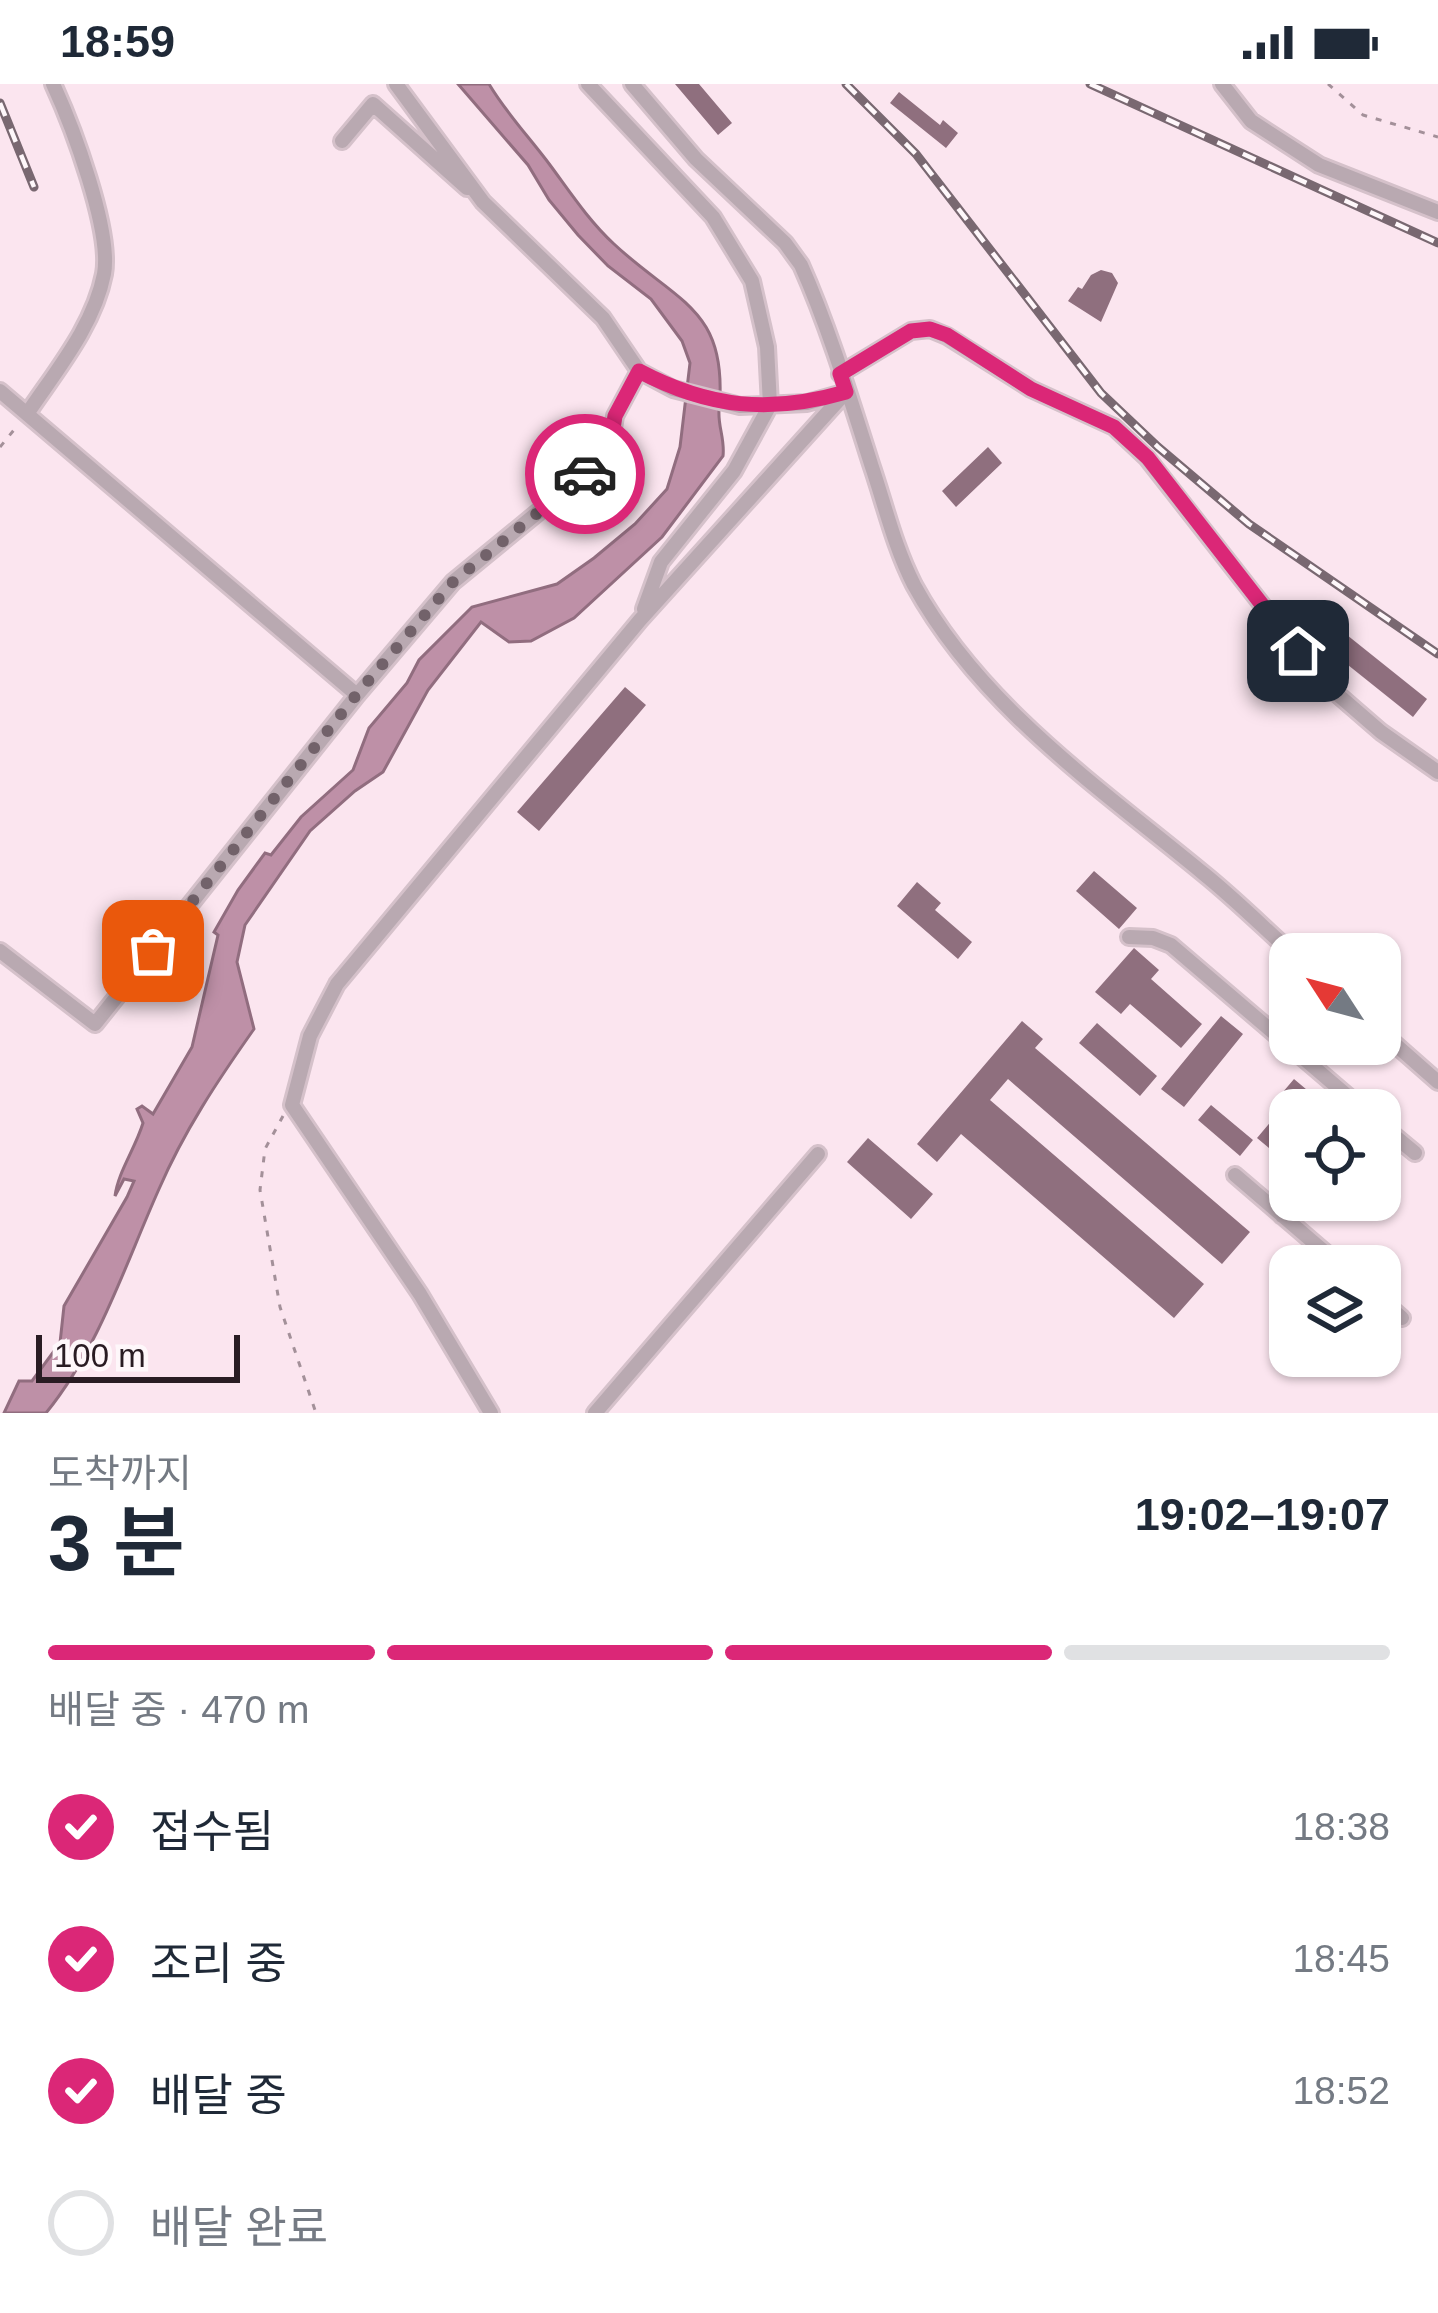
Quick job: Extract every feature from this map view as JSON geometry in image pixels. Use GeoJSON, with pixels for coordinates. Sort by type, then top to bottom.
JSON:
{"type":"FeatureCollection","features":[{"type":"Feature","properties":{"kind":"street"},"geometry":{"type":"LineString","coordinates":[[27,414],[83,329],[105,272],[96,205],[53,84]]}},
{"type":"Feature","properties":{"kind":"street"},"geometry":{"type":"LineString","coordinates":[[396,84],[483,202]]}},
{"type":"Feature","properties":{"kind":"street"},"geometry":{"type":"LineString","coordinates":[[589,84],[713,217],[752,281],[767,347],[770,404],[734,471],[661,562],[640,620]]}},
{"type":"Feature","properties":{"kind":"street"},"geometry":{"type":"LineString","coordinates":[[632,84],[696,159],[801,265],[898,550],[932,615],[971,670],[1112,800],[1270,933]]}},
{"type":"Feature","properties":{"kind":"street"},"geometry":{"type":"LineString","coordinates":[[1222,84],[1251,121],[1319,165],[1437,209]]}},
{"type":"Feature","properties":{"kind":"street"},"geometry":{"type":"LineString","coordinates":[[341,141],[373,104],[603,318],[639,371],[674,389],[740,406],[808,403],[846,392]]}},
{"type":"Feature","properties":{"kind":"street"},"geometry":{"type":"LineString","coordinates":[[840,374],[911,331],[930,329],[1031,389],[1114,427],[1148,458],[1321,680],[1381,732],[1438,772]]}},
{"type":"Feature","properties":{"kind":"street"},"geometry":{"type":"LineString","coordinates":[[0,951],[94,1024],[357,694],[453,582],[609,454],[615,416],[639,371]]}},
{"type":"Feature","properties":{"kind":"street"},"geometry":{"type":"LineString","coordinates":[[0,391],[357,694]]}},
{"type":"Feature","properties":{"kind":"street"},"geometry":{"type":"LineString","coordinates":[[491,1413],[420,1294],[292,1105],[310,1036],[337,984],[640,620],[846,392]]}},
{"type":"Feature","properties":{"kind":"street"},"geometry":{"type":"LineString","coordinates":[[1129,937],[1171,945],[1269,1024]]}},
{"type":"Feature","properties":{"kind":"street"},"geometry":{"type":"LineString","coordinates":[[1401,1049],[1438,1082]]}},
{"type":"Feature","properties":{"kind":"street"},"geometry":{"type":"LineString","coordinates":[[1316,1065],[1342,1089]]}},
{"type":"Feature","properties":{"kind":"street"},"geometry":{"type":"LineString","coordinates":[[1401,1141],[1415,1153]]}},
{"type":"Feature","properties":{"kind":"street"},"geometry":{"type":"LineString","coordinates":[[595,1413],[818,1154]]}},
{"type":"Feature","properties":{"kind":"street"},"geometry":{"type":"LineString","coordinates":[[1235,1175],[1269,1205]]}},
{"type":"Feature","properties":{"kind":"street"},"geometry":{"type":"LineString","coordinates":[[1288,1221],[1316,1245]]}},
{"type":"Feature","properties":{"kind":"path"},"geometry":{"type":"LineString","coordinates":[[1328,84],[1363,115],[1438,137]]}},
{"type":"Feature","properties":{"kind":"path"},"geometry":{"type":"LineString","coordinates":[[0,447],[27,414]]}},
{"type":"Feature","properties":{"kind":"path"},"geometry":{"type":"LineString","coordinates":[[292,1105],[265,1149],[260,1190],[280,1285],[280,1307],[316,1413]]}},
{"type":"Feature","properties":{"kind":"shaded area"},"geometry":{"type":"Polygon","coordinates":[[[458,84],[489,84],[596,226],[678,296],[707,328],[720,377],[723,456],[662,537],[574,618],[531,641],[509,642],[481,622],[428,690],[383,772],[310,831],[245,925],[237,962],[254,1029],[179,1147],[96,1334],[46,1413],[4,1413],[19,1381],[32,1381],[60,1343],[64,1306],[127,1197],[134,1181],[124,1179],[115,1196],[143,1123],[137,1109],[142,1106],[153,1114],[192,1047],[218,935],[214,932],[238,890],[265,853],[271,855],[301,817],[353,770],[369,728],[407,683],[419,660],[472,607],[557,584],[635,524],[667,489],[680,447],[690,363],[682,341],[651,299],[578,235],[528,165],[458,84]]]}},
{"type":"Feature","properties":{"kind":"building"},"geometry":{"type":"Polygon","coordinates":[[[675,84],[699,84],[732,123],[718,135],[675,84]]]}},
{"type":"Feature","properties":{"kind":"building"},"geometry":{"type":"Polygon","coordinates":[[[899,92],[940,125],[943,120],[958,133],[946,148],[890,103],[899,92]]]}},
{"type":"Feature","properties":{"kind":"building"},"geometry":{"type":"Polygon","coordinates":[[[1101,270],[1112,273],[1118,283],[1101,322],[1068,301],[1101,270]]]}},
{"type":"Feature","properties":{"kind":"building"},"geometry":{"type":"Polygon","coordinates":[[[988,447],[1002,463],[956,507],[942,491],[988,447]]]}},
{"type":"Feature","properties":{"kind":"building"},"geometry":{"type":"Polygon","coordinates":[[[1347,635],[1427,699],[1413,717],[1333,653],[1347,635]]]}},
{"type":"Feature","properties":{"kind":"building"},"geometry":{"type":"Polygon","coordinates":[[[625,687],[646,705],[539,831],[517,812],[625,687]]]}},
{"type":"Feature","properties":{"kind":"building"},"geometry":{"type":"Polygon","coordinates":[[[1094,871],[1137,908],[1119,929],[1076,891],[1094,871]]]}},
{"type":"Feature","properties":{"kind":"building"},"geometry":{"type":"Polygon","coordinates":[[[917,882],[941,903],[935,910],[972,942],[958,959],[897,906],[917,882]]]}},
{"type":"Feature","properties":{"kind":"building"},"geometry":{"type":"Polygon","coordinates":[[[1134,948],[1159,970],[1151,979],[1202,1024],[1181,1048],[1130,1004],[1121,1014],[1095,992],[1134,948]]]}},
{"type":"Feature","properties":{"kind":"building"},"geometry":{"type":"Polygon","coordinates":[[[1221,1016],[1243,1034],[1184,1107],[1161,1089],[1221,1016]]]}},
{"type":"Feature","properties":{"kind":"building"},"geometry":{"type":"Polygon","coordinates":[[[1022,1021],[1043,1039],[1035,1048],[1250,1232],[1222,1264],[1008,1079],[990,1100],[1204,1284],[1174,1318],[961,1134],[937,1162],[917,1144],[1022,1021]]]}},
{"type":"Feature","properties":{"kind":"building"},"geometry":{"type":"Polygon","coordinates":[[[1097,1023],[1157,1076],[1140,1096],[1079,1043],[1097,1023]]]}},
{"type":"Feature","properties":{"kind":"building"},"geometry":{"type":"Polygon","coordinates":[[[1294,1079],[1306,1089],[1286,1089],[1294,1079]]]}},
{"type":"Feature","properties":{"kind":"building"},"geometry":{"type":"Polygon","coordinates":[[[1211,1105],[1253,1140],[1240,1156],[1198,1120],[1211,1105]]]}},
{"type":"Feature","properties":{"kind":"building"},"geometry":{"type":"Polygon","coordinates":[[[1269,1124],[1269,1148],[1257,1138],[1269,1124]]]}},
{"type":"Feature","properties":{"kind":"building"},"geometry":{"type":"Polygon","coordinates":[[[868,1138],[933,1194],[911,1219],[847,1162],[868,1138]]]}},
{"type":"Feature","properties":{"kind":"railway"},"geometry":{"type":"LineString","coordinates":[[846,84],[916,154],[1101,393],[1249,524],[1438,654]]}},
{"type":"Feature","properties":{"kind":"railway"},"geometry":{"type":"LineString","coordinates":[[1090,84],[1438,243]]}},
{"type":"Feature","properties":{"kind":"railway"},"geometry":{"type":"LineString","coordinates":[[0,103],[34,187]]}},
{"type":"Feature","properties":{"kind":"way so far"},"geometry":{"type":"LineString","coordinates":[[153,951],[357,694],[453,582],[585,474]]}},
{"type":"Feature","properties":{"kind":"route"},"geometry":{"type":"LineString","coordinates":[[585,474],[609,454],[615,416],[639,371],[674,389],[740,406],[808,403],[846,392],[840,374],[911,331],[930,329],[1031,389],[1114,427],[1148,458],[1298,651]]}}]}
